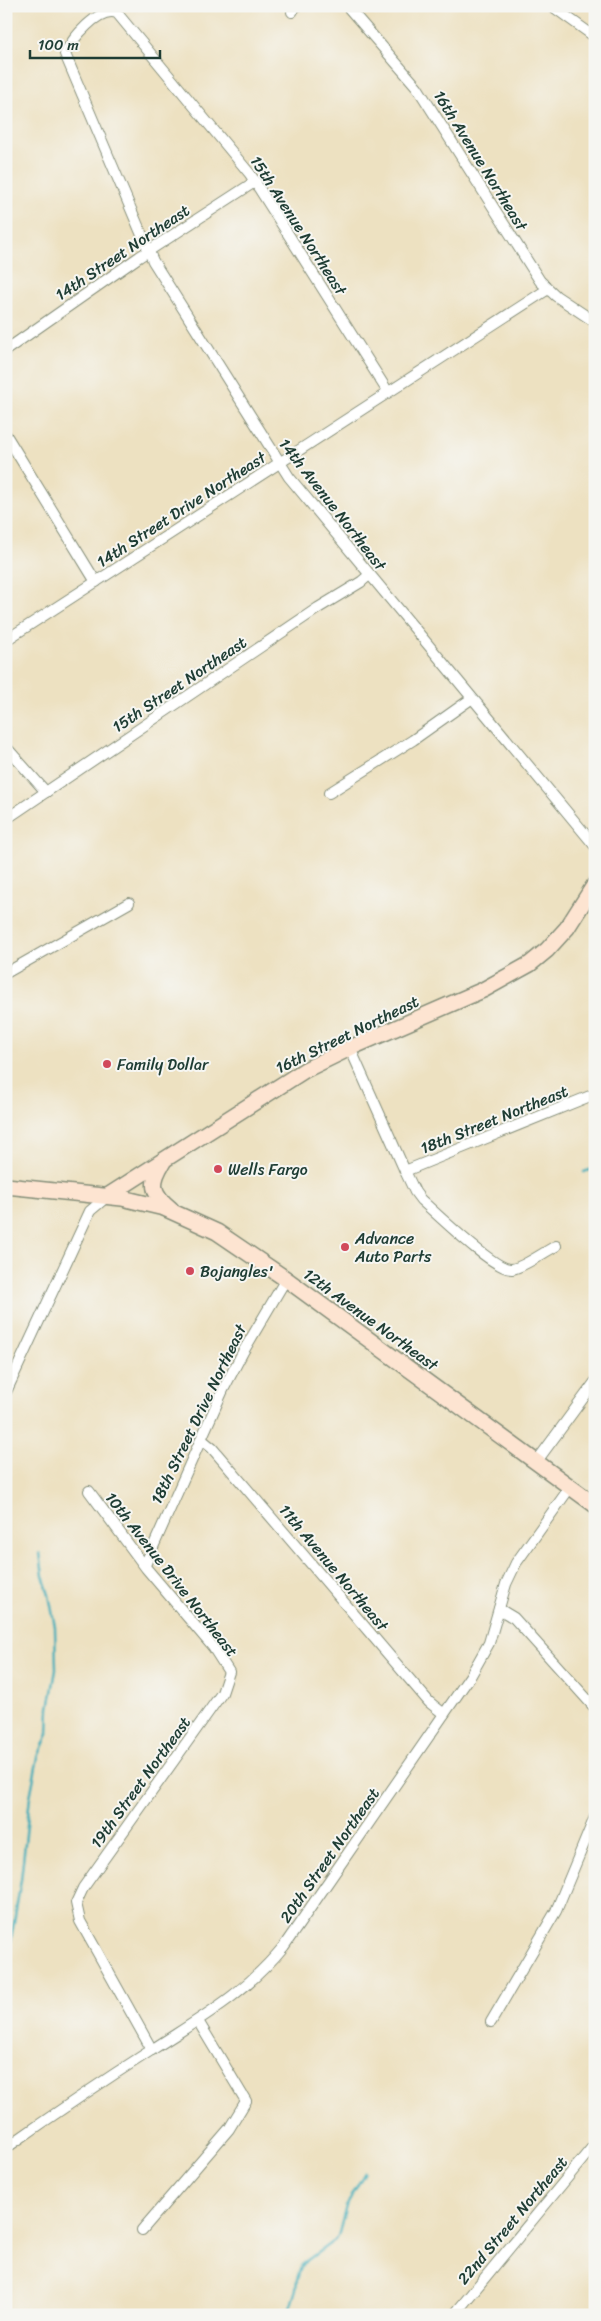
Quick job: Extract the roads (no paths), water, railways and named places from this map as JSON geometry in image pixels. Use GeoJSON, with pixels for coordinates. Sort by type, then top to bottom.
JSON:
{"type":"FeatureCollection","features":[{"type":"Feature","properties":{"kind":"main road","name":"16th Street Northeast"},"geometry":{"type":"LineString","coordinates":[[109,1195],[274,1088],[350,1048],[483,990],[530,964],[547,950],[567,928],[595,884]]}},
{"type":"Feature","properties":{"kind":"main road"},"geometry":{"type":"LineString","coordinates":[[164,1160],[154,1176],[154,1186],[158,1196],[175,1212]]}},
{"type":"Feature","properties":{"kind":"main road"},"geometry":{"type":"LineString","coordinates":[[6,1186],[109,1195]]}},
{"type":"Feature","properties":{"kind":"main road","name":"12th Avenue Northeast"},"geometry":{"type":"LineString","coordinates":[[109,1195],[175,1212],[221,1234],[286,1279],[595,1505]]}},
{"type":"Feature","properties":{"kind":"street","name":"16th Avenue Northeast"},"geometry":{"type":"LineString","coordinates":[[347,6],[422,95],[533,270],[548,289],[595,322]]}},
{"type":"Feature","properties":{"kind":"street"},"geometry":{"type":"LineString","coordinates":[[552,6],[595,37]]}},
{"type":"Feature","properties":{"kind":"street","name":"14th Avenue Northeast"},"geometry":{"type":"LineString","coordinates":[[117,13],[107,11],[96,18],[75,38],[65,54],[148,251],[279,463],[368,576],[595,846]]}},
{"type":"Feature","properties":{"kind":"street","name":"15th Avenue Northeast"},"geometry":{"type":"LineString","coordinates":[[117,13],[256,182],[388,392]]}},
{"type":"Feature","properties":{"kind":"street","name":"14th Street Northeast"},"geometry":{"type":"LineString","coordinates":[[6,350],[148,251],[256,182]]}},
{"type":"Feature","properties":{"kind":"street","name":"14th Street Drive Northeast"},"geometry":{"type":"LineString","coordinates":[[6,640],[548,289]]}},
{"type":"Feature","properties":{"kind":"street"},"geometry":{"type":"LineString","coordinates":[[6,435],[96,582]]}},
{"type":"Feature","properties":{"kind":"street","name":"15th Street Northeast"},"geometry":{"type":"LineString","coordinates":[[6,819],[368,576]]}},
{"type":"Feature","properties":{"kind":"street"},"geometry":{"type":"LineString","coordinates":[[329,793],[420,736],[471,699]]}},
{"type":"Feature","properties":{"kind":"street"},"geometry":{"type":"LineString","coordinates":[[6,747],[46,792]]}},
{"type":"Feature","properties":{"kind":"street"},"geometry":{"type":"LineString","coordinates":[[6,973],[129,903]]}},
{"type":"Feature","properties":{"kind":"street"},"geometry":{"type":"LineString","coordinates":[[350,1048],[405,1171],[421,1200],[497,1265],[512,1269],[556,1246]]}},
{"type":"Feature","properties":{"kind":"street","name":"18th Street Northeast"},"geometry":{"type":"LineString","coordinates":[[405,1171],[595,1094]]}},
{"type":"Feature","properties":{"kind":"street"},"geometry":{"type":"LineString","coordinates":[[6,1392],[90,1211],[109,1195]]}},
{"type":"Feature","properties":{"kind":"street","name":"18th Street Drive Northeast"},"geometry":{"type":"LineString","coordinates":[[144,1565],[242,1354],[286,1279]]}},
{"type":"Feature","properties":{"kind":"street"},"geometry":{"type":"LineString","coordinates":[[537,1461],[595,1382]]}},
{"type":"Feature","properties":{"kind":"street","name":"11th Avenue Northeast"},"geometry":{"type":"LineString","coordinates":[[201,1439],[212,1448],[428,1702],[444,1714]]}},
{"type":"Feature","properties":{"kind":"street","name":"20th Street Northeast"},"geometry":{"type":"LineString","coordinates":[[6,2148],[198,2020],[259,1976],[284,1946],[444,1714],[483,1654],[493,1632],[506,1584],[516,1564],[571,1486]]}},
{"type":"Feature","properties":{"kind":"street","name":"10th Avenue Drive Northeast"},"geometry":{"type":"LineString","coordinates":[[89,1491],[144,1565],[213,1647],[227,1667],[228,1677]]}},
{"type":"Feature","properties":{"kind":"street"},"geometry":{"type":"LineString","coordinates":[[499,1610],[514,1618],[595,1708]]}},
{"type":"Feature","properties":{"kind":"street","name":"19th Street Northeast"},"geometry":{"type":"LineString","coordinates":[[152,2050],[80,1921],[76,1906],[83,1888],[222,1693],[228,1677]]}},
{"type":"Feature","properties":{"kind":"street"},"geometry":{"type":"LineString","coordinates":[[491,2022],[556,1911],[595,1817]]}},
{"type":"Feature","properties":{"kind":"street"},"geometry":{"type":"LineString","coordinates":[[142,2230],[229,2129],[246,2101],[198,2020]]}},
{"type":"Feature","properties":{"kind":"street","name":"22nd Street Northeast"},"geometry":{"type":"LineString","coordinates":[[454,2315],[595,2144]]}},
{"type":"Feature","properties":{"kind":"waterway"},"geometry":{"type":"LineString","coordinates":[[584,1172],[595,1168]]}},
{"type":"Feature","properties":{"kind":"waterway"},"geometry":{"type":"LineString","coordinates":[[6,1959],[9,1952],[21,1880],[30,1797],[38,1757],[48,1734],[49,1708],[56,1670],[55,1627],[43,1576],[40,1553]]}},
{"type":"Feature","properties":{"kind":"waterway"},"geometry":{"type":"LineString","coordinates":[[288,2315],[302,2264],[335,2240],[339,2233],[346,2206],[365,2172]]}},
{"type":"Feature","properties":{"kind":"place","name":"Family Dollar"},"geometry":{"type":"Point","coordinates":[107,1064]}},
{"type":"Feature","properties":{"kind":"place","name":"Wells Fargo"},"geometry":{"type":"Point","coordinates":[218,1169]}},
{"type":"Feature","properties":{"kind":"place","name":"Advance Auto Parts"},"geometry":{"type":"Point","coordinates":[345,1247]}},
{"type":"Feature","properties":{"kind":"place","name":"Bojangles'"},"geometry":{"type":"Point","coordinates":[190,1271]}}]}
